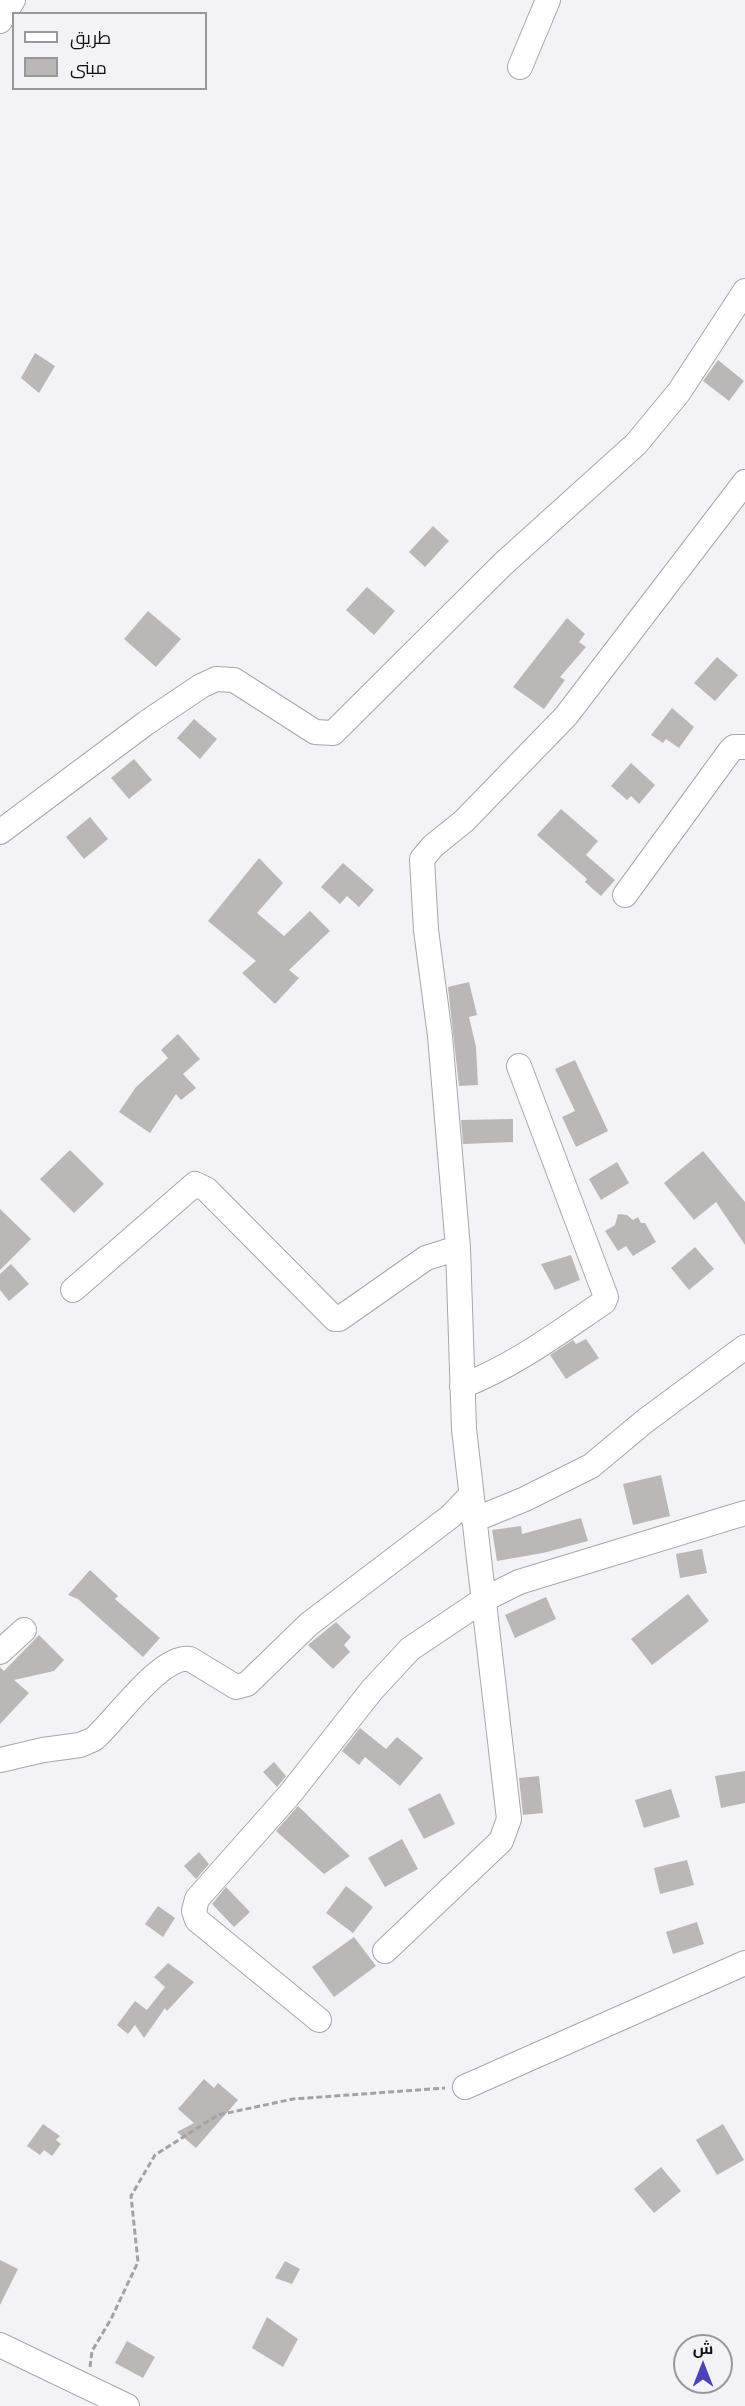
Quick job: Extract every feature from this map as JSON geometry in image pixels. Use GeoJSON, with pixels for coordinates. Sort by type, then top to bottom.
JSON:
{"type":"FeatureCollection","features":[{"type":"Feature","properties":{"kind":"street"},"geometry":{"type":"LineString","coordinates":[[0,21],[14,0]]}},
{"type":"Feature","properties":{"kind":"street"},"geometry":{"type":"LineString","coordinates":[[520,68],[548,0]]}},
{"type":"Feature","properties":{"kind":"street"},"geometry":{"type":"LineString","coordinates":[[0,832],[146,723],[201,686],[216,680],[234,680],[315,732],[333,733],[502,564],[636,444],[679,392],[745,291]]}},
{"type":"Feature","properties":{"kind":"street"},"geometry":{"type":"LineString","coordinates":[[385,1951],[501,1841],[507,1828],[509,1809],[471,1495],[462,1386],[458,1248],[440,1036],[426,930],[422,860],[433,846],[464,821],[566,716],[745,482]]}},
{"type":"Feature","properties":{"kind":"street"},"geometry":{"type":"LineString","coordinates":[[625,895],[730,751],[734,747],[745,747]]}},
{"type":"Feature","properties":{"kind":"street"},"geometry":{"type":"LineString","coordinates":[[462,1386],[485,1377],[538,1347],[604,1302],[606,1297],[519,1066]]}},
{"type":"Feature","properties":{"kind":"street"},"geometry":{"type":"LineString","coordinates":[[73,1290],[195,1184],[206,1189],[335,1319],[339,1319],[426,1258],[458,1248]]}},
{"type":"Feature","properties":{"kind":"street"},"geometry":{"type":"LineString","coordinates":[[474,1520],[525,1499],[591,1466],[645,1421],[745,1347]]}},
{"type":"Feature","properties":{"kind":"street"},"geometry":{"type":"LineString","coordinates":[[0,1761],[43,1750],[80,1745],[94,1739],[164,1666],[182,1658],[190,1659],[236,1687],[247,1684],[309,1624],[436,1527],[471,1495]]}},
{"type":"Feature","properties":{"kind":"street"},"geometry":{"type":"LineString","coordinates":[[319,2020],[197,1920],[194,1906],[290,1794],[372,1690],[410,1649],[483,1600],[519,1582],[745,1513]]}},
{"type":"Feature","properties":{"kind":"street"},"geometry":{"type":"LineString","coordinates":[[0,1652],[24,1630]]}},
{"type":"Feature","properties":{"kind":"street"},"geometry":{"type":"LineString","coordinates":[[465,2087],[745,1963]]}},
{"type":"Feature","properties":{"kind":"street"},"geometry":{"type":"LineString","coordinates":[[0,2345],[127,2406]]}},
{"type":"Feature","properties":{"kind":"path"},"geometry":{"type":"LineString","coordinates":[[88,2389],[92,2351],[111,2319],[138,2262],[131,2196],[155,2155],[218,2115],[293,2099],[465,2087]]}},
{"type":"Feature","properties":{"kind":"building"},"geometry":{"type":"Polygon","coordinates":[[[35,353],[55,366],[39,393],[21,378],[35,353]]]}},
{"type":"Feature","properties":{"kind":"building"},"geometry":{"type":"Polygon","coordinates":[[[718,360],[744,381],[729,401],[703,381],[718,360]]]}},
{"type":"Feature","properties":{"kind":"building"},"geometry":{"type":"Polygon","coordinates":[[[433,526],[449,541],[425,567],[409,552],[433,526]]]}},
{"type":"Feature","properties":{"kind":"building"},"geometry":{"type":"Polygon","coordinates":[[[367,587],[395,611],[374,635],[346,610],[367,587]]]}},
{"type":"Feature","properties":{"kind":"building"},"geometry":{"type":"Polygon","coordinates":[[[148,611],[181,639],[156,667],[124,639],[148,611]]]}},
{"type":"Feature","properties":{"kind":"building"},"geometry":{"type":"Polygon","coordinates":[[[567,618],[585,634],[579,642],[586,647],[560,677],[565,680],[544,709],[513,687],[567,618]]]}},
{"type":"Feature","properties":{"kind":"building"},"geometry":{"type":"Polygon","coordinates":[[[717,657],[738,675],[715,701],[694,683],[717,657]]]}},
{"type":"Feature","properties":{"kind":"building"},"geometry":{"type":"Polygon","coordinates":[[[672,708],[694,727],[679,748],[666,739],[663,743],[651,735],[672,708]]]}},
{"type":"Feature","properties":{"kind":"building"},"geometry":{"type":"Polygon","coordinates":[[[194,719],[217,739],[200,759],[177,738],[194,719]]]}},
{"type":"Feature","properties":{"kind":"building"},"geometry":{"type":"Polygon","coordinates":[[[134,759],[152,780],[129,799],[111,778],[134,759]]]}},
{"type":"Feature","properties":{"kind":"building"},"geometry":{"type":"Polygon","coordinates":[[[631,763],[655,785],[639,804],[631,796],[627,800],[611,786],[631,763]]]}},
{"type":"Feature","properties":{"kind":"building"},"geometry":{"type":"Polygon","coordinates":[[[561,809],[598,841],[586,855],[615,880],[601,896],[585,882],[587,879],[537,835],[561,809]]]}},
{"type":"Feature","properties":{"kind":"building"},"geometry":{"type":"Polygon","coordinates":[[[90,817],[108,839],[84,859],[66,837],[90,817]]]}},
{"type":"Feature","properties":{"kind":"building"},"geometry":{"type":"Polygon","coordinates":[[[259,858],[283,883],[257,913],[284,936],[310,911],[330,931],[289,970],[299,978],[275,1004],[242,973],[256,961],[208,921],[259,858]]]}},
{"type":"Feature","properties":{"kind":"building"},"geometry":{"type":"Polygon","coordinates":[[[343,863],[374,890],[359,907],[347,896],[340,904],[321,887],[343,863]]]}},
{"type":"Feature","properties":{"kind":"building"},"geometry":{"type":"Polygon","coordinates":[[[469,982],[477,1015],[469,1017],[476,1047],[478,1085],[459,1086],[448,987],[469,982]]]}},
{"type":"Feature","properties":{"kind":"building"},"geometry":{"type":"Polygon","coordinates":[[[178,1034],[200,1059],[183,1074],[196,1088],[181,1100],[176,1094],[150,1133],[119,1112],[136,1087],[168,1058],[161,1050],[178,1034]]]}},
{"type":"Feature","properties":{"kind":"building"},"geometry":{"type":"Polygon","coordinates":[[[575,1060],[608,1131],[576,1147],[562,1117],[575,1111],[555,1069],[575,1060]]]}},
{"type":"Feature","properties":{"kind":"building"},"geometry":{"type":"Polygon","coordinates":[[[513,1119],[513,1142],[463,1144],[461,1120],[513,1119]]]}},
{"type":"Feature","properties":{"kind":"building"},"geometry":{"type":"Polygon","coordinates":[[[70,1150],[104,1184],[74,1213],[40,1179],[70,1150]]]}},
{"type":"Feature","properties":{"kind":"building"},"geometry":{"type":"Polygon","coordinates":[[[703,1151],[745,1202],[745,1245],[716,1202],[694,1220],[664,1183],[703,1151]]]}},
{"type":"Feature","properties":{"kind":"building"},"geometry":{"type":"Polygon","coordinates":[[[617,1162],[629,1183],[601,1200],[589,1179],[617,1162]]]}},
{"type":"Feature","properties":{"kind":"building"},"geometry":{"type":"Polygon","coordinates":[[[0,1209],[31,1239],[0,1270],[0,1209]]]}},
{"type":"Feature","properties":{"kind":"building"},"geometry":{"type":"Polygon","coordinates":[[[618,1214],[627,1215],[633,1220],[638,1217],[641,1223],[645,1223],[656,1242],[633,1256],[626,1246],[618,1251],[605,1231],[615,1225],[618,1214]]]}},
{"type":"Feature","properties":{"kind":"building"},"geometry":{"type":"Polygon","coordinates":[[[695,1247],[714,1269],[689,1290],[671,1268],[695,1247]]]}},
{"type":"Feature","properties":{"kind":"building"},"geometry":{"type":"Polygon","coordinates":[[[571,1255],[580,1280],[555,1290],[541,1264],[571,1255]]]}},
{"type":"Feature","properties":{"kind":"building"},"geometry":{"type":"Polygon","coordinates":[[[11,1264],[29,1284],[9,1301],[0,1290],[0,1274],[11,1264]]]}},
{"type":"Feature","properties":{"kind":"building"},"geometry":{"type":"Polygon","coordinates":[[[586,1339],[599,1358],[566,1379],[550,1355],[573,1340],[576,1344],[586,1339]]]}},
{"type":"Feature","properties":{"kind":"building"},"geometry":{"type":"Polygon","coordinates":[[[661,1475],[670,1516],[633,1525],[623,1484],[661,1475]]]}},
{"type":"Feature","properties":{"kind":"building"},"geometry":{"type":"Polygon","coordinates":[[[581,1518],[588,1541],[543,1553],[497,1561],[492,1530],[521,1526],[522,1534],[581,1518]]]}},
{"type":"Feature","properties":{"kind":"building"},"geometry":{"type":"Polygon","coordinates":[[[702,1549],[707,1573],[680,1578],[676,1554],[702,1549]]]}},
{"type":"Feature","properties":{"kind":"building"},"geometry":{"type":"Polygon","coordinates":[[[90,1570],[118,1596],[115,1599],[160,1638],[143,1657],[78,1599],[68,1595],[90,1570]]]}},
{"type":"Feature","properties":{"kind":"building"},"geometry":{"type":"Polygon","coordinates":[[[688,1594],[709,1621],[652,1665],[631,1639],[688,1594]]]}},
{"type":"Feature","properties":{"kind":"building"},"geometry":{"type":"Polygon","coordinates":[[[546,1597],[556,1619],[515,1638],[505,1615],[546,1597]]]}},
{"type":"Feature","properties":{"kind":"building"},"geometry":{"type":"Polygon","coordinates":[[[336,1622],[351,1637],[344,1645],[350,1652],[333,1669],[308,1645],[336,1622]]]}},
{"type":"Feature","properties":{"kind":"building"},"geometry":{"type":"Polygon","coordinates":[[[39,1635],[64,1660],[54,1671],[14,1680],[29,1693],[0,1724],[0,1667],[4,1671],[39,1635]]]}},
{"type":"Feature","properties":{"kind":"building"},"geometry":{"type":"Polygon","coordinates":[[[360,1728],[386,1749],[397,1737],[423,1758],[400,1786],[365,1757],[359,1765],[342,1751],[360,1728]]]}},
{"type":"Feature","properties":{"kind":"building"},"geometry":{"type":"Polygon","coordinates":[[[274,1762],[286,1776],[277,1787],[263,1772],[274,1762]]]}},
{"type":"Feature","properties":{"kind":"building"},"geometry":{"type":"Polygon","coordinates":[[[745,1771],[745,1803],[721,1808],[715,1776],[745,1771]]]}},
{"type":"Feature","properties":{"kind":"building"},"geometry":{"type":"Polygon","coordinates":[[[539,1776],[543,1813],[523,1815],[519,1778],[539,1776]]]}},
{"type":"Feature","properties":{"kind":"building"},"geometry":{"type":"Polygon","coordinates":[[[671,1789],[680,1817],[644,1828],[635,1800],[671,1789]]]}},
{"type":"Feature","properties":{"kind":"building"},"geometry":{"type":"Polygon","coordinates":[[[440,1793],[455,1824],[424,1839],[408,1809],[440,1793]]]}},
{"type":"Feature","properties":{"kind":"building"},"geometry":{"type":"Polygon","coordinates":[[[298,1806],[350,1856],[324,1874],[276,1831],[298,1806]]]}},
{"type":"Feature","properties":{"kind":"building"},"geometry":{"type":"Polygon","coordinates":[[[402,1839],[418,1869],[385,1887],[368,1858],[402,1839]]]}},
{"type":"Feature","properties":{"kind":"building"},"geometry":{"type":"Polygon","coordinates":[[[199,1852],[209,1864],[196,1879],[184,1866],[199,1852]]]}},
{"type":"Feature","properties":{"kind":"building"},"geometry":{"type":"Polygon","coordinates":[[[687,1860],[694,1885],[660,1894],[654,1868],[687,1860]]]}},
{"type":"Feature","properties":{"kind":"building"},"geometry":{"type":"Polygon","coordinates":[[[346,1886],[373,1907],[353,1933],[326,1913],[346,1886]]]}},
{"type":"Feature","properties":{"kind":"building"},"geometry":{"type":"Polygon","coordinates":[[[226,1887],[250,1912],[234,1927],[212,1904],[226,1887]]]}},
{"type":"Feature","properties":{"kind":"building"},"geometry":{"type":"Polygon","coordinates":[[[158,1906],[175,1918],[163,1937],[145,1924],[158,1906]]]}},
{"type":"Feature","properties":{"kind":"building"},"geometry":{"type":"Polygon","coordinates":[[[697,1922],[704,1944],[673,1954],[666,1932],[697,1922]]]}},
{"type":"Feature","properties":{"kind":"building"},"geometry":{"type":"Polygon","coordinates":[[[354,1937],[376,1966],[334,1997],[312,1967],[354,1937]]]}},
{"type":"Feature","properties":{"kind":"building"},"geometry":{"type":"Polygon","coordinates":[[[168,1963],[194,1982],[167,2011],[165,2008],[144,2038],[135,2025],[128,2034],[117,2025],[135,2001],[147,2010],[165,1987],[154,1977],[168,1963]]]}},
{"type":"Feature","properties":{"kind":"building"},"geometry":{"type":"Polygon","coordinates":[[[204,2079],[214,2088],[218,2083],[238,2100],[196,2148],[177,2132],[194,2123],[178,2109],[204,2079]]]}},
{"type":"Feature","properties":{"kind":"building"},"geometry":{"type":"Polygon","coordinates":[[[43,2124],[60,2136],[56,2140],[61,2144],[52,2156],[44,2150],[40,2155],[27,2146],[43,2124]]]}},
{"type":"Feature","properties":{"kind":"building"},"geometry":{"type":"Polygon","coordinates":[[[723,2124],[744,2160],[717,2175],[696,2140],[723,2124]]]}},
{"type":"Feature","properties":{"kind":"building"},"geometry":{"type":"Polygon","coordinates":[[[661,2167],[681,2191],[654,2213],[634,2189],[661,2167]]]}},
{"type":"Feature","properties":{"kind":"building"},"geometry":{"type":"Polygon","coordinates":[[[0,2260],[18,2269],[0,2305],[0,2260]]]}},
{"type":"Feature","properties":{"kind":"building"},"geometry":{"type":"Polygon","coordinates":[[[285,2261],[300,2269],[292,2284],[275,2278],[285,2261]]]}},
{"type":"Feature","properties":{"kind":"building"},"geometry":{"type":"Polygon","coordinates":[[[267,2317],[298,2339],[283,2367],[252,2348],[267,2317]]]}},
{"type":"Feature","properties":{"kind":"building"},"geometry":{"type":"Polygon","coordinates":[[[127,2341],[155,2357],[143,2378],[115,2363],[127,2341]]]}}]}
